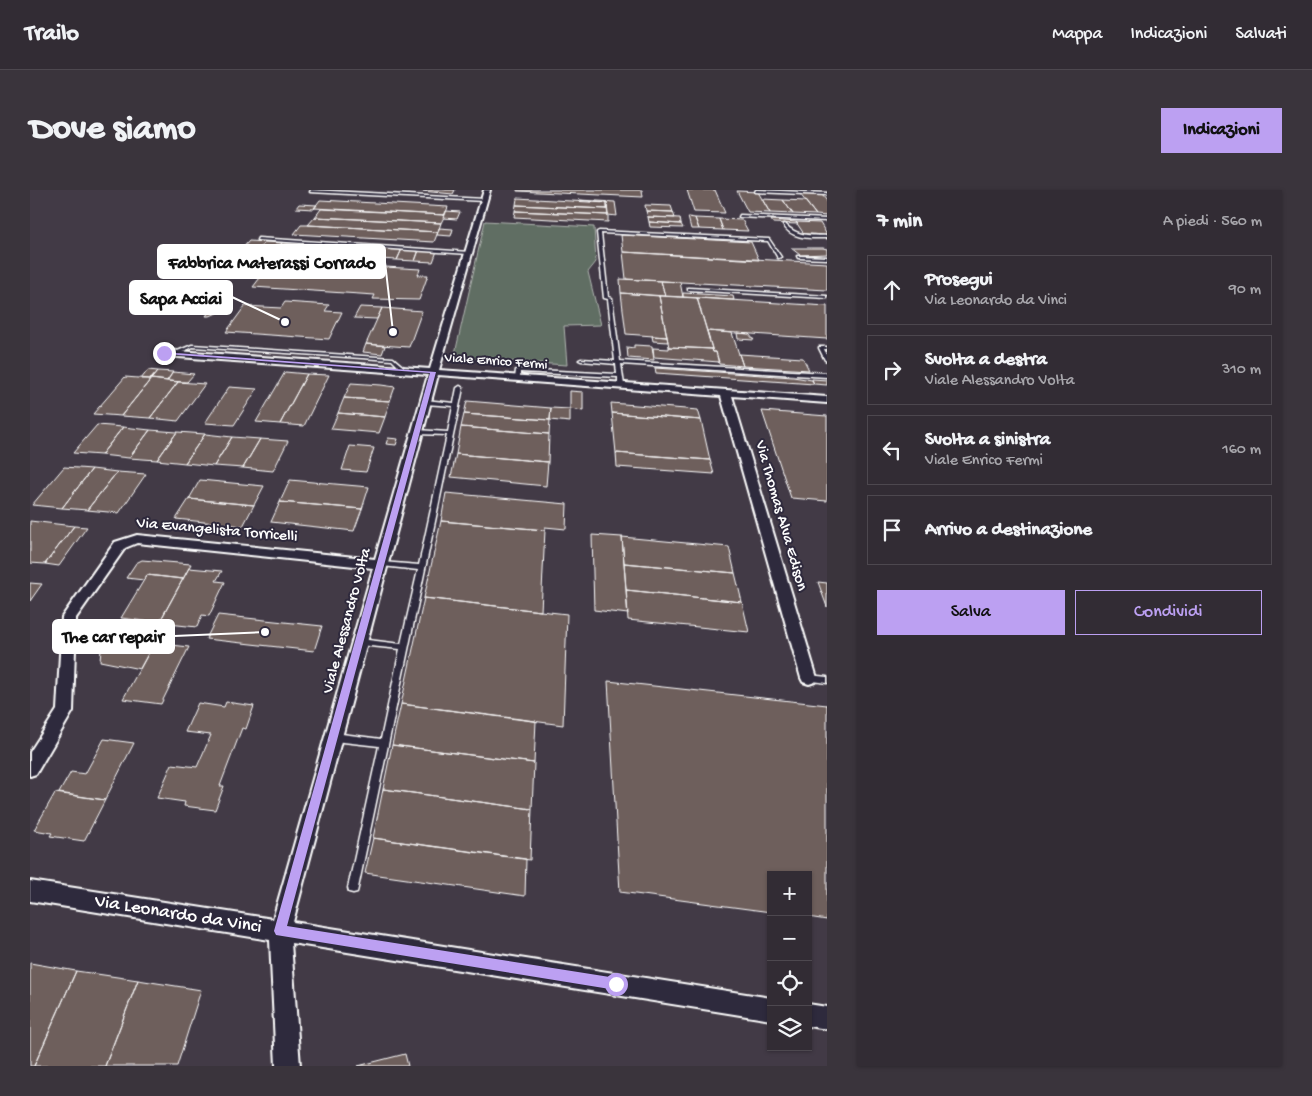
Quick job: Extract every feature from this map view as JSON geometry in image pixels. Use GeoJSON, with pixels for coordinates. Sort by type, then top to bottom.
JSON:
{"type":"FeatureCollection","features":[{"type":"Feature","properties":{"kind":"street","name":"Viale Alessandro Volta"},"geometry":{"type":"LineString","coordinates":[[288,1066],[280,931],[433,372],[486,195]]}},
{"type":"Feature","properties":{"kind":"street","name":"Viale Enrico Fermi"},"geometry":{"type":"LineString","coordinates":[[164,353],[517,378],[620,381],[827,400]]}},
{"type":"Feature","properties":{"kind":"street","name":"Via Thomas Alva Edison"},"geometry":{"type":"LineString","coordinates":[[726,392],[809,678]]}},
{"type":"Feature","properties":{"kind":"street","name":"Via Evangelista Torricelli"},"geometry":{"type":"LineString","coordinates":[[30,768],[65,711],[69,617],[120,545],[127,540],[137,539],[382,564]]}},
{"type":"Feature","properties":{"kind":"street","name":"Via Leonardo da Vinci"},"geometry":{"type":"LineString","coordinates":[[30,891],[767,1008]]}},
{"type":"Feature","properties":{"kind":"street"},"geometry":{"type":"LineString","coordinates":[[812,1016],[827,1018]]}},
{"type":"Feature","properties":{"kind":"lane"},"geometry":{"type":"LineString","coordinates":[[395,195],[398,190]]}},
{"type":"Feature","properties":{"kind":"lane"},"geometry":{"type":"LineString","coordinates":[[813,190],[827,192]]}},
{"type":"Feature","properties":{"kind":"lane"},"geometry":{"type":"LineString","coordinates":[[311,191],[395,195],[486,195]]}},
{"type":"Feature","properties":{"kind":"lane"},"geometry":{"type":"LineString","coordinates":[[756,191],[827,192]]}},
{"type":"Feature","properties":{"kind":"lane"},"geometry":{"type":"LineString","coordinates":[[740,216],[827,220]]}},
{"type":"Feature","properties":{"kind":"lane"},"geometry":{"type":"LineString","coordinates":[[771,217],[827,220]]}},
{"type":"Feature","properties":{"kind":"lane"},"geometry":{"type":"LineString","coordinates":[[784,224],[790,233],[798,236],[827,237]]}},
{"type":"Feature","properties":{"kind":"lane"},"geometry":{"type":"LineString","coordinates":[[620,381],[610,298],[606,298],[599,232],[769,240],[779,257]]}},
{"type":"Feature","properties":{"kind":"lane"},"geometry":{"type":"LineString","coordinates":[[258,239],[469,252]]}},
{"type":"Feature","properties":{"kind":"lane"},"geometry":{"type":"LineString","coordinates":[[798,257],[827,258]]}},
{"type":"Feature","properties":{"kind":"lane"},"geometry":{"type":"LineString","coordinates":[[689,289],[827,297]]}},
{"type":"Feature","properties":{"kind":"lane"},"geometry":{"type":"LineString","coordinates":[[827,348],[820,348],[827,360]]}},
{"type":"Feature","properties":{"kind":"lane"},"geometry":{"type":"LineString","coordinates":[[581,360],[827,375]]}},
{"type":"Feature","properties":{"kind":"lane"},"geometry":{"type":"LineString","coordinates":[[353,888],[460,388]]}},
{"type":"Feature","properties":{"kind":"lane"},"geometry":{"type":"LineString","coordinates":[[425,402],[456,404]]}},
{"type":"Feature","properties":{"kind":"lane"},"geometry":{"type":"LineString","coordinates":[[417,432],[450,434]]}},
{"type":"Feature","properties":{"kind":"lane"},"geometry":{"type":"LineString","coordinates":[[382,564],[421,568]]}},
{"type":"Feature","properties":{"kind":"lane"},"geometry":{"type":"LineString","coordinates":[[360,642],[404,647]]}},
{"type":"Feature","properties":{"kind":"lane"},"geometry":{"type":"LineString","coordinates":[[809,678],[827,680]]}},
{"type":"Feature","properties":{"kind":"lane"},"geometry":{"type":"LineString","coordinates":[[334,737],[384,743]]}},
{"type":"Feature","properties":{"kind":"green space"},"geometry":{"type":"Polygon","coordinates":[[[485,221],[594,227],[596,262],[588,272],[601,325],[564,326],[567,365],[454,358],[485,221]]]}},
{"type":"Feature","properties":{"kind":"building"},"geometry":{"type":"Polygon","coordinates":[[[411,190],[455,190],[453,194],[411,190]]]}},
{"type":"Feature","properties":{"kind":"building"},"geometry":{"type":"Polygon","coordinates":[[[642,190],[643,197],[517,191],[642,190]]]}},
{"type":"Feature","properties":{"kind":"building"},"geometry":{"type":"Polygon","coordinates":[[[687,190],[715,190],[725,213],[694,212],[687,190]]]}},
{"type":"Feature","properties":{"kind":"building"},"geometry":{"type":"Polygon","coordinates":[[[737,191],[758,192],[770,213],[748,212],[737,191]]]}},
{"type":"Feature","properties":{"kind":"building"},"geometry":{"type":"Polygon","coordinates":[[[800,194],[822,195],[827,201],[827,216],[816,215],[800,194]]]}},
{"type":"Feature","properties":{"kind":"building"},"geometry":{"type":"Polygon","coordinates":[[[517,198],[607,203],[607,209],[516,205],[517,198]]]}},
{"type":"Feature","properties":{"kind":"building"},"geometry":{"type":"Polygon","coordinates":[[[762,199],[783,200],[793,214],[770,213],[762,199]]]}},
{"type":"Feature","properties":{"kind":"building"},"geometry":{"type":"Polygon","coordinates":[[[320,200],[448,207],[445,215],[314,208],[320,200]]]}},
{"type":"Feature","properties":{"kind":"building"},"geometry":{"type":"Polygon","coordinates":[[[579,200],[615,202],[617,216],[608,215],[607,203],[579,200]]]}},
{"type":"Feature","properties":{"kind":"building"},"geometry":{"type":"Polygon","coordinates":[[[783,200],[805,201],[816,215],[793,214],[783,200]]]}},
{"type":"Feature","properties":{"kind":"building"},"geometry":{"type":"Polygon","coordinates":[[[299,204],[317,205],[314,209],[296,208],[299,204]]]}},
{"type":"Feature","properties":{"kind":"building"},"geometry":{"type":"Polygon","coordinates":[[[516,205],[607,209],[608,215],[515,211],[516,205]]]}},
{"type":"Feature","properties":{"kind":"building"},"geometry":{"type":"Polygon","coordinates":[[[645,205],[671,206],[673,212],[646,211],[645,205]]]}},
{"type":"Feature","properties":{"kind":"building"},"geometry":{"type":"Polygon","coordinates":[[[321,209],[445,215],[441,223],[315,217],[321,209]]]}},
{"type":"Feature","properties":{"kind":"building"},"geometry":{"type":"Polygon","coordinates":[[[446,211],[460,212],[457,219],[443,218],[446,211]]]}},
{"type":"Feature","properties":{"kind":"building"},"geometry":{"type":"Polygon","coordinates":[[[515,211],[608,215],[608,222],[514,217],[515,211]]]}},
{"type":"Feature","properties":{"kind":"building"},"geometry":{"type":"Polygon","coordinates":[[[646,211],[673,212],[675,218],[648,217],[646,211]]]}},
{"type":"Feature","properties":{"kind":"building"},"geometry":{"type":"Polygon","coordinates":[[[315,217],[441,223],[438,232],[308,225],[315,217]]]}},
{"type":"Feature","properties":{"kind":"building"},"geometry":{"type":"Polygon","coordinates":[[[648,217],[680,218],[681,224],[649,222],[648,217]]]}},
{"type":"Feature","properties":{"kind":"building"},"geometry":{"type":"Polygon","coordinates":[[[688,217],[695,218],[699,229],[691,229],[688,217]]]}},
{"type":"Feature","properties":{"kind":"building"},"geometry":{"type":"Polygon","coordinates":[[[695,218],[719,219],[723,230],[699,229],[695,218]]]}},
{"type":"Feature","properties":{"kind":"building"},"geometry":{"type":"Polygon","coordinates":[[[719,219],[742,220],[748,231],[723,230],[719,219]]]}},
{"type":"Feature","properties":{"kind":"building"},"geometry":{"type":"Polygon","coordinates":[[[771,220],[796,222],[798,224],[773,223],[771,220]]]}},
{"type":"Feature","properties":{"kind":"building"},"geometry":{"type":"Polygon","coordinates":[[[649,222],[681,224],[683,228],[650,227],[649,222]]]}},
{"type":"Feature","properties":{"kind":"building"},"geometry":{"type":"Polygon","coordinates":[[[796,222],[820,223],[827,235],[804,234],[796,222]]]}},
{"type":"Feature","properties":{"kind":"building"},"geometry":{"type":"Polygon","coordinates":[[[301,225],[438,232],[434,242],[294,234],[301,225]]]}},
{"type":"Feature","properties":{"kind":"building"},"geometry":{"type":"Polygon","coordinates":[[[439,228],[453,229],[451,236],[437,235],[439,228]]]}},
{"type":"Feature","properties":{"kind":"building"},"geometry":{"type":"Polygon","coordinates":[[[621,235],[751,242],[759,260],[623,252],[621,235]]]}},
{"type":"Feature","properties":{"kind":"building"},"geometry":{"type":"Polygon","coordinates":[[[249,241],[265,242],[257,252],[240,251],[249,241]]]}},
{"type":"Feature","properties":{"kind":"building"},"geometry":{"type":"Polygon","coordinates":[[[265,242],[282,243],[274,253],[257,252],[265,242]]]}},
{"type":"Feature","properties":{"kind":"building"},"geometry":{"type":"Polygon","coordinates":[[[282,243],[299,244],[292,254],[274,253],[282,243]]]}},
{"type":"Feature","properties":{"kind":"building"},"geometry":{"type":"Polygon","coordinates":[[[299,244],[316,245],[309,255],[292,254],[299,244]]]}},
{"type":"Feature","properties":{"kind":"building"},"geometry":{"type":"Polygon","coordinates":[[[316,245],[333,246],[327,256],[309,255],[316,245]]]}},
{"type":"Feature","properties":{"kind":"building"},"geometry":{"type":"Polygon","coordinates":[[[385,248],[402,249],[397,260],[379,259],[385,248]]]}},
{"type":"Feature","properties":{"kind":"building"},"geometry":{"type":"Polygon","coordinates":[[[791,248],[823,248],[827,249],[827,254],[800,255],[791,248]]]}},
{"type":"Feature","properties":{"kind":"building"},"geometry":{"type":"Polygon","coordinates":[[[402,249],[419,250],[415,261],[397,260],[402,249]]]}},
{"type":"Feature","properties":{"kind":"building"},"geometry":{"type":"Polygon","coordinates":[[[419,250],[437,251],[433,262],[415,261],[419,250]]]}},
{"type":"Feature","properties":{"kind":"building"},"geometry":{"type":"Polygon","coordinates":[[[623,252],[827,263],[827,290],[626,279],[623,252]]]}},
{"type":"Feature","properties":{"kind":"building"},"geometry":{"type":"Polygon","coordinates":[[[245,259],[420,269],[418,275],[428,275],[419,300],[373,299],[375,295],[253,287],[266,270],[237,268],[245,259]]]}},
{"type":"Feature","properties":{"kind":"building"},"geometry":{"type":"Polygon","coordinates":[[[620,279],[661,281],[665,296],[621,293],[620,279]]]}},
{"type":"Feature","properties":{"kind":"building"},"geometry":{"type":"Polygon","coordinates":[[[661,281],[680,282],[683,297],[665,296],[661,281]]]}},
{"type":"Feature","properties":{"kind":"building"},"geometry":{"type":"Polygon","coordinates":[[[196,293],[233,295],[219,312],[210,316],[206,316],[209,312],[180,311],[196,293]]]}},
{"type":"Feature","properties":{"kind":"building"},"geometry":{"type":"Polygon","coordinates":[[[621,293],[659,296],[667,337],[626,334],[621,293]]]}},
{"type":"Feature","properties":{"kind":"building"},"geometry":{"type":"Polygon","coordinates":[[[683,293],[733,296],[734,300],[683,297],[683,293]]]}},
{"type":"Feature","properties":{"kind":"building"},"geometry":{"type":"Polygon","coordinates":[[[659,296],[697,298],[712,349],[669,347],[659,296]]]}},
{"type":"Feature","properties":{"kind":"building"},"geometry":{"type":"Polygon","coordinates":[[[697,298],[827,306],[827,339],[707,331],[697,298]]]}},
{"type":"Feature","properties":{"kind":"building"},"geometry":{"type":"Polygon","coordinates":[[[285,302],[329,305],[325,311],[342,312],[329,339],[226,332],[245,306],[281,308],[285,302]]]}},
{"type":"Feature","properties":{"kind":"building"},"geometry":{"type":"Polygon","coordinates":[[[360,307],[382,308],[377,319],[354,318],[360,307]]]}},
{"type":"Feature","properties":{"kind":"building"},"geometry":{"type":"Polygon","coordinates":[[[382,308],[422,311],[409,347],[366,344],[382,308]]]}},
{"type":"Feature","properties":{"kind":"building"},"geometry":{"type":"Polygon","coordinates":[[[707,331],[732,333],[743,366],[719,364],[716,352],[713,352],[707,331]]]}},
{"type":"Feature","properties":{"kind":"building"},"geometry":{"type":"Polygon","coordinates":[[[737,333],[749,334],[754,340],[738,339],[737,333]]]}},
{"type":"Feature","properties":{"kind":"building"},"geometry":{"type":"Polygon","coordinates":[[[652,336],[667,337],[668,342],[653,341],[652,336]]]}},
{"type":"Feature","properties":{"kind":"building"},"geometry":{"type":"Polygon","coordinates":[[[366,344],[385,346],[382,354],[363,352],[366,344]]]}},
{"type":"Feature","properties":{"kind":"building"},"geometry":{"type":"Polygon","coordinates":[[[634,345],[652,346],[654,360],[628,358],[627,347],[634,348],[634,345]]]}},
{"type":"Feature","properties":{"kind":"building"},"geometry":{"type":"Polygon","coordinates":[[[669,347],[712,349],[713,352],[716,352],[719,362],[654,357],[653,348],[669,349],[669,347]]]}},
{"type":"Feature","properties":{"kind":"building"},"geometry":{"type":"Polygon","coordinates":[[[739,354],[803,358],[809,370],[743,366],[739,354]]]}},
{"type":"Feature","properties":{"kind":"building"},"geometry":{"type":"Polygon","coordinates":[[[655,368],[793,377],[812,380],[814,384],[656,373],[655,368]]]}},
{"type":"Feature","properties":{"kind":"building"},"geometry":{"type":"Polygon","coordinates":[[[148,370],[158,371],[151,379],[141,379],[148,370]]]}},
{"type":"Feature","properties":{"kind":"building"},"geometry":{"type":"Polygon","coordinates":[[[158,371],[173,372],[167,381],[151,379],[158,371]]]}},
{"type":"Feature","properties":{"kind":"building"},"geometry":{"type":"Polygon","coordinates":[[[173,372],[194,374],[187,382],[167,381],[173,372]]]}},
{"type":"Feature","properties":{"kind":"building"},"geometry":{"type":"Polygon","coordinates":[[[285,372],[307,374],[280,424],[256,422],[285,372]]]}},
{"type":"Feature","properties":{"kind":"building"},"geometry":{"type":"Polygon","coordinates":[[[307,374],[329,375],[304,426],[280,424],[307,374]]]}},
{"type":"Feature","properties":{"kind":"building"},"geometry":{"type":"Polygon","coordinates":[[[125,377],[151,379],[121,416],[93,414],[125,377]]]}},
{"type":"Feature","properties":{"kind":"building"},"geometry":{"type":"Polygon","coordinates":[[[151,379],[178,382],[150,418],[121,416],[151,379]]]}},
{"type":"Feature","properties":{"kind":"building"},"geometry":{"type":"Polygon","coordinates":[[[812,379],[827,380],[827,385],[814,384],[812,379]]]}},
{"type":"Feature","properties":{"kind":"building"},"geometry":{"type":"Polygon","coordinates":[[[178,382],[205,384],[178,421],[150,418],[178,382]]]}},
{"type":"Feature","properties":{"kind":"building"},"geometry":{"type":"Polygon","coordinates":[[[351,383],[395,387],[390,401],[344,398],[351,383]]]}},
{"type":"Feature","properties":{"kind":"building"},"geometry":{"type":"Polygon","coordinates":[[[229,387],[257,389],[234,425],[205,423],[229,387]]]}},
{"type":"Feature","properties":{"kind":"building"},"geometry":{"type":"Polygon","coordinates":[[[570,391],[583,392],[583,411],[570,409],[570,391]]]}},
{"type":"Feature","properties":{"kind":"building"},"geometry":{"type":"Polygon","coordinates":[[[344,398],[390,401],[385,417],[338,413],[344,398]]]}},
{"type":"Feature","properties":{"kind":"building"},"geometry":{"type":"Polygon","coordinates":[[[467,401],[551,408],[550,420],[464,414],[467,401]]]}},
{"type":"Feature","properties":{"kind":"building"},"geometry":{"type":"Polygon","coordinates":[[[611,403],[698,410],[701,420],[612,413],[611,403]]]}},
{"type":"Feature","properties":{"kind":"building"},"geometry":{"type":"Polygon","coordinates":[[[551,408],[570,409],[570,422],[550,420],[551,408]]]}},
{"type":"Feature","properties":{"kind":"building"},"geometry":{"type":"Polygon","coordinates":[[[762,411],[827,416],[827,501],[791,498],[762,411]]]}},
{"type":"Feature","properties":{"kind":"building"},"geometry":{"type":"Polygon","coordinates":[[[338,413],[385,417],[379,433],[331,429],[338,413]]]}},
{"type":"Feature","properties":{"kind":"building"},"geometry":{"type":"Polygon","coordinates":[[[612,413],[701,420],[710,460],[616,453],[612,413]]]}},
{"type":"Feature","properties":{"kind":"building"},"geometry":{"type":"Polygon","coordinates":[[[464,414],[550,420],[549,434],[461,427],[464,414]]]}},
{"type":"Feature","properties":{"kind":"building"},"geometry":{"type":"Polygon","coordinates":[[[97,425],[123,427],[101,455],[73,453],[97,425]]]}},
{"type":"Feature","properties":{"kind":"building"},"geometry":{"type":"Polygon","coordinates":[[[123,427],[150,430],[129,458],[101,455],[123,427]]]}},
{"type":"Feature","properties":{"kind":"building"},"geometry":{"type":"Polygon","coordinates":[[[461,427],[549,434],[548,462],[456,454],[461,427]]]}},
{"type":"Feature","properties":{"kind":"building"},"geometry":{"type":"Polygon","coordinates":[[[150,430],[177,432],[157,460],[129,458],[150,430]]]}},
{"type":"Feature","properties":{"kind":"building"},"geometry":{"type":"Polygon","coordinates":[[[177,432],[205,434],[185,463],[157,460],[177,432]]]}},
{"type":"Feature","properties":{"kind":"building"},"geometry":{"type":"Polygon","coordinates":[[[205,434],[232,437],[214,466],[185,463],[205,434]]]}},
{"type":"Feature","properties":{"kind":"building"},"geometry":{"type":"Polygon","coordinates":[[[232,437],[260,439],[243,468],[214,466],[232,437]]]}},
{"type":"Feature","properties":{"kind":"building"},"geometry":{"type":"Polygon","coordinates":[[[388,438],[398,439],[396,445],[386,444],[388,438]]]}},
{"type":"Feature","properties":{"kind":"building"},"geometry":{"type":"Polygon","coordinates":[[[260,439],[288,441],[273,471],[243,468],[260,439]]]}},
{"type":"Feature","properties":{"kind":"building"},"geometry":{"type":"Polygon","coordinates":[[[350,446],[374,448],[366,472],[342,470],[350,446]]]}},
{"type":"Feature","properties":{"kind":"building"},"geometry":{"type":"Polygon","coordinates":[[[616,453],[710,460],[714,474],[617,467],[616,453]]]}},
{"type":"Feature","properties":{"kind":"building"},"geometry":{"type":"Polygon","coordinates":[[[456,454],[548,462],[546,486],[451,477],[456,454]]]}},
{"type":"Feature","properties":{"kind":"building"},"geometry":{"type":"Polygon","coordinates":[[[64,467],[92,469],[62,508],[32,505],[64,467]]]}},
{"type":"Feature","properties":{"kind":"building"},"geometry":{"type":"Polygon","coordinates":[[[92,469],[117,472],[87,510],[62,508],[92,469]]]}},
{"type":"Feature","properties":{"kind":"building"},"geometry":{"type":"Polygon","coordinates":[[[117,472],[146,474],[119,513],[87,510],[117,472]]]}},
{"type":"Feature","properties":{"kind":"building"},"geometry":{"type":"Polygon","coordinates":[[[200,480],[264,486],[254,505],[189,499],[200,480]]]}},
{"type":"Feature","properties":{"kind":"building"},"geometry":{"type":"Polygon","coordinates":[[[290,480],[369,487],[362,509],[280,502],[290,480]]]}},
{"type":"Feature","properties":{"kind":"building"},"geometry":{"type":"Polygon","coordinates":[[[446,493],[567,504],[566,529],[545,527],[545,530],[441,521],[446,493]]]}},
{"type":"Feature","properties":{"kind":"building"},"geometry":{"type":"Polygon","coordinates":[[[189,499],[254,505],[243,526],[176,519],[189,499]]]}},
{"type":"Feature","properties":{"kind":"building"},"geometry":{"type":"Polygon","coordinates":[[[280,502],[362,509],[354,531],[271,522],[280,502]]]}},
{"type":"Feature","properties":{"kind":"building"},"geometry":{"type":"Polygon","coordinates":[[[30,521],[74,526],[45,564],[30,563],[30,521]]]}},
{"type":"Feature","properties":{"kind":"building"},"geometry":{"type":"Polygon","coordinates":[[[441,521],[545,530],[541,611],[424,598],[441,521]]]}},
{"type":"Feature","properties":{"kind":"building"},"geometry":{"type":"Polygon","coordinates":[[[74,526],[87,527],[59,566],[45,564],[74,526]]]}},
{"type":"Feature","properties":{"kind":"building"},"geometry":{"type":"Polygon","coordinates":[[[592,535],[622,537],[628,614],[594,610],[592,535]]]}},
{"type":"Feature","properties":{"kind":"building"},"geometry":{"type":"Polygon","coordinates":[[[622,537],[729,547],[735,573],[624,563],[622,537]]]}},
{"type":"Feature","properties":{"kind":"building"},"geometry":{"type":"Polygon","coordinates":[[[142,560],[191,564],[183,579],[147,575],[144,580],[126,578],[136,563],[142,560]]]}},
{"type":"Feature","properties":{"kind":"building"},"geometry":{"type":"Polygon","coordinates":[[[624,563],[735,573],[742,602],[626,590],[624,563]]]}},
{"type":"Feature","properties":{"kind":"building"},"geometry":{"type":"Polygon","coordinates":[[[189,568],[222,571],[216,581],[225,582],[209,616],[202,615],[197,627],[159,623],[189,568]]]}},
{"type":"Feature","properties":{"kind":"building"},"geometry":{"type":"Polygon","coordinates":[[[147,575],[183,579],[159,623],[121,618],[147,575]]]}},
{"type":"Feature","properties":{"kind":"building"},"geometry":{"type":"Polygon","coordinates":[[[818,582],[827,583],[827,607],[818,582]]]}},
{"type":"Feature","properties":{"kind":"building"},"geometry":{"type":"Polygon","coordinates":[[[30,583],[42,584],[30,601],[30,583]]]}},
{"type":"Feature","properties":{"kind":"building"},"geometry":{"type":"Polygon","coordinates":[[[626,590],[742,602],[749,632],[628,620],[626,590]]]}},
{"type":"Feature","properties":{"kind":"building"},"geometry":{"type":"Polygon","coordinates":[[[424,598],[567,614],[563,725],[401,704],[424,598]]]}},
{"type":"Feature","properties":{"kind":"building"},"geometry":{"type":"Polygon","coordinates":[[[218,615],[322,626],[314,651],[206,639],[218,615]]]}},
{"type":"Feature","properties":{"kind":"building"},"geometry":{"type":"Polygon","coordinates":[[[113,638],[154,643],[140,669],[100,661],[101,650],[104,649],[103,644],[111,642],[113,638]]]}},
{"type":"Feature","properties":{"kind":"building"},"geometry":{"type":"Polygon","coordinates":[[[154,643],[189,647],[161,704],[123,699],[154,643]]]}},
{"type":"Feature","properties":{"kind":"building"},"geometry":{"type":"Polygon","coordinates":[[[608,681],[827,705],[827,920],[812,918],[812,871],[767,871],[767,911],[620,892],[608,681]]]}},
{"type":"Feature","properties":{"kind":"building"},"geometry":{"type":"Polygon","coordinates":[[[226,702],[254,706],[246,729],[242,728],[220,786],[224,786],[215,810],[184,806],[185,802],[157,798],[172,764],[197,767],[211,735],[185,732],[198,703],[224,707],[226,702]]]}},
{"type":"Feature","properties":{"kind":"building"},"geometry":{"type":"Polygon","coordinates":[[[401,704],[536,721],[534,763],[392,745],[401,704]]]}},
{"type":"Feature","properties":{"kind":"building"},"geometry":{"type":"Polygon","coordinates":[[[104,739],[134,743],[105,800],[59,793],[71,772],[85,774],[104,739]]]}},
{"type":"Feature","properties":{"kind":"building"},"geometry":{"type":"Polygon","coordinates":[[[392,745],[534,763],[532,809],[383,789],[392,745]]]}},
{"type":"Feature","properties":{"kind":"building"},"geometry":{"type":"Polygon","coordinates":[[[383,789],[532,809],[530,860],[373,838],[383,789]]]}},
{"type":"Feature","properties":{"kind":"building"},"geometry":{"type":"Polygon","coordinates":[[[55,793],[105,800],[84,841],[50,836],[52,833],[34,830],[55,793]]]}},
{"type":"Feature","properties":{"kind":"building"},"geometry":{"type":"Polygon","coordinates":[[[373,838],[526,859],[525,896],[365,873],[373,838]]]}},
{"type":"Feature","properties":{"kind":"building"},"geometry":{"type":"Polygon","coordinates":[[[30,963],[76,971],[34,1066],[30,1066],[30,963]]]}},
{"type":"Feature","properties":{"kind":"building"},"geometry":{"type":"Polygon","coordinates":[[[76,971],[138,980],[105,1066],[34,1066],[76,971]]]}},
{"type":"Feature","properties":{"kind":"building"},"geometry":{"type":"Polygon","coordinates":[[[138,980],[201,990],[177,1066],[105,1066],[138,980]]]}},
{"type":"Feature","properties":{"kind":"building"},"geometry":{"type":"Polygon","coordinates":[[[405,1054],[408,1066],[358,1066],[405,1054]]]}},
{"type":"Feature","properties":{"kind":"place","name":"Sapa Acciai"},"geometry":{"type":"Point","coordinates":[285,322]}},
{"type":"Feature","properties":{"kind":"place","name":"Fabbrica Materassi Corrado"},"geometry":{"type":"Point","coordinates":[393,332]}},
{"type":"Feature","properties":{"kind":"place","name":"The car repair"},"geometry":{"type":"Point","coordinates":[265,632]}},
{"type":"Feature","properties":{"kind":"route"},"geometry":{"type":"LineString","coordinates":[[164,353],[433,372],[280,931],[616,984]]}}]}
